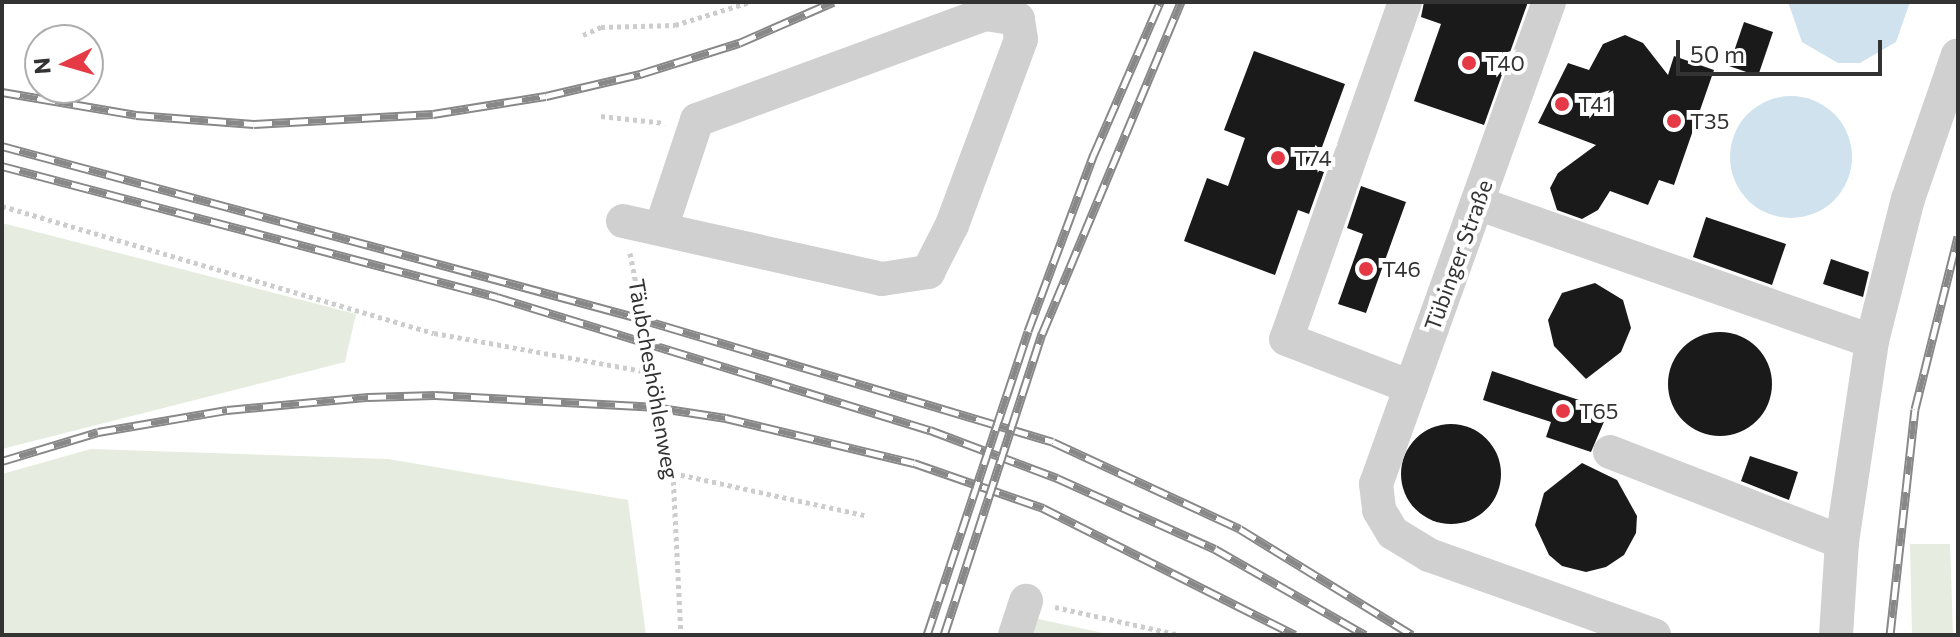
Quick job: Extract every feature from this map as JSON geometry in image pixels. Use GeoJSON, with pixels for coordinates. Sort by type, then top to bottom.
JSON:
{"type":"FeatureCollection","features":[{"type":"Feature","properties":{"kind":"street"},"geometry":{"type":"LineString","coordinates":[[1405,2],[1286,339],[1411,387]]}},
{"type":"Feature","properties":{"kind":"street","name":"Tübinger Straße"},"geometry":{"type":"LineString","coordinates":[[1549,2],[1376,484],[1379,510],[1393,533],[1429,555],[1654,635]]}},
{"type":"Feature","properties":{"kind":"street"},"geometry":{"type":"LineString","coordinates":[[623,221],[882,279],[928,272],[952,225],[1021,39],[1018,19],[985,14],[697,120],[661,228]]}},
{"type":"Feature","properties":{"kind":"street"},"geometry":{"type":"LineString","coordinates":[[1836,635],[1842,542],[1872,341],[1908,199],[1958,55]]}},
{"type":"Feature","properties":{"kind":"street"},"geometry":{"type":"LineString","coordinates":[[1477,203],[1872,341]]}},
{"type":"Feature","properties":{"kind":"street"},"geometry":{"type":"LineString","coordinates":[[1610,452],[1842,542]]}},
{"type":"Feature","properties":{"kind":"street"},"geometry":{"type":"LineString","coordinates":[[1015,635],[1026,601]]}},
{"type":"Feature","properties":{"kind":"path"},"geometry":{"type":"LineString","coordinates":[[583,35],[601,27],[675,25],[750,2]]}},
{"type":"Feature","properties":{"kind":"path"},"geometry":{"type":"LineString","coordinates":[[601,116],[693,127]]}},
{"type":"Feature","properties":{"kind":"path"},"geometry":{"type":"LineString","coordinates":[[2,206],[434,333],[655,373]]}},
{"type":"Feature","properties":{"kind":"path","name":"Täubcheshöhlenweg"},"geometry":{"type":"LineString","coordinates":[[623,221],[673,473],[681,635]]}},
{"type":"Feature","properties":{"kind":"path"},"geometry":{"type":"LineString","coordinates":[[673,473],[864,515]]}},
{"type":"Feature","properties":{"kind":"path"},"geometry":{"type":"LineString","coordinates":[[1026,601],[1180,635]]}},
{"type":"Feature","properties":{"kind":"shaded area"},"geometry":{"type":"Polygon","coordinates":[[[2,223],[356,314],[345,362],[2,449],[2,223]]]}},
{"type":"Feature","properties":{"kind":"shaded area"},"geometry":{"type":"Polygon","coordinates":[[[91,449],[388,459],[628,500],[646,635],[2,635],[2,474],[91,449]]]}},
{"type":"Feature","properties":{"kind":"shaded area"},"geometry":{"type":"Polygon","coordinates":[[[1910,544],[1950,544],[1953,635],[1912,635],[1910,544]]]}},
{"type":"Feature","properties":{"kind":"shaded area"},"geometry":{"type":"Polygon","coordinates":[[[1034,618],[1112,635],[1028,635],[1034,618]]]}},
{"type":"Feature","properties":{"kind":"water"},"geometry":{"type":"Polygon","coordinates":[[[1788,2],[1910,2],[1896,42],[1860,63],[1838,63],[1802,42],[1788,2]]]}},
{"type":"Feature","properties":{"kind":"water"},"geometry":{"type":"Polygon","coordinates":[[[1791,96],[1814,101],[1834,114],[1847,134],[1852,157],[1847,180],[1834,200],[1814,213],[1791,218],[1768,213],[1748,200],[1735,180],[1730,157],[1735,134],[1748,114],[1768,101],[1791,96]]]}},
{"type":"Feature","properties":{"kind":"building","name":"T40"},"geometry":{"type":"Polygon","coordinates":[[[1424,2],[1528,2],[1484,125],[1414,101],[1441,24],[1421,17],[1424,2]]]}},
{"type":"Feature","properties":{"kind":"building"},"geometry":{"type":"Polygon","coordinates":[[[1744,22],[1773,32],[1758,76],[1729,66],[1744,22]]]}},
{"type":"Feature","properties":{"kind":"building"},"geometry":{"type":"Polygon","coordinates":[[[1625,35],[1643,43],[1668,75],[1674,56],[1714,70],[1674,185],[1659,180],[1648,205],[1610,191],[1598,210],[1582,219],[1557,210],[1550,188],[1558,173],[1596,145],[1538,123],[1568,63],[1589,70],[1603,44],[1625,35]]]}},
{"type":"Feature","properties":{"kind":"building","name":"T74"},"geometry":{"type":"Polygon","coordinates":[[[1254,51],[1345,84],[1314,169],[1324,172],[1309,214],[1298,210],[1275,275],[1184,241],[1207,178],[1228,186],[1245,138],[1224,130],[1254,51]]]}},
{"type":"Feature","properties":{"kind":"building","name":"T46"},"geometry":{"type":"Polygon","coordinates":[[[1361,186],[1406,202],[1366,313],[1338,304],[1363,234],[1347,228],[1361,186]]]}},
{"type":"Feature","properties":{"kind":"building"},"geometry":{"type":"Polygon","coordinates":[[[1706,217],[1786,244],[1772,285],[1693,257],[1706,217]]]}},
{"type":"Feature","properties":{"kind":"building"},"geometry":{"type":"Polygon","coordinates":[[[1831,259],[1869,272],[1863,297],[1823,284],[1831,259]]]}},
{"type":"Feature","properties":{"kind":"building"},"geometry":{"type":"Polygon","coordinates":[[[1595,283],[1623,300],[1631,328],[1621,352],[1586,379],[1554,346],[1548,320],[1562,293],[1595,283]]]}},
{"type":"Feature","properties":{"kind":"building"},"geometry":{"type":"Polygon","coordinates":[[[1720,332],[1740,336],[1757,347],[1768,364],[1772,384],[1768,404],[1757,421],[1740,432],[1720,436],[1700,432],[1683,421],[1672,404],[1668,384],[1672,364],[1683,347],[1700,336],[1720,332]]]}},
{"type":"Feature","properties":{"kind":"building","name":"T65"},"geometry":{"type":"Polygon","coordinates":[[[1492,371],[1609,410],[1591,452],[1546,437],[1551,422],[1483,400],[1492,371]]]}},
{"type":"Feature","properties":{"kind":"building"},"geometry":{"type":"Polygon","coordinates":[[[1451,424],[1470,428],[1486,439],[1497,455],[1501,474],[1497,493],[1486,509],[1470,520],[1451,524],[1432,520],[1416,509],[1405,493],[1401,474],[1405,455],[1416,439],[1432,428],[1451,424]]]}},
{"type":"Feature","properties":{"kind":"building"},"geometry":{"type":"Polygon","coordinates":[[[1750,456],[1798,472],[1789,500],[1741,481],[1750,456]]]}},
{"type":"Feature","properties":{"kind":"building"},"geometry":{"type":"Polygon","coordinates":[[[1582,463],[1617,480],[1637,516],[1636,533],[1624,555],[1606,567],[1586,572],[1562,566],[1549,555],[1535,525],[1544,493],[1582,463]]]}},
{"type":"Feature","properties":{"kind":"railway"},"geometry":{"type":"LineString","coordinates":[[2,92],[136,115],[254,124],[433,114],[546,96],[640,74],[739,43],[833,2]]}},
{"type":"Feature","properties":{"kind":"railway"},"geometry":{"type":"LineString","coordinates":[[927,635],[1028,331],[1094,154],[1160,2]]}},
{"type":"Feature","properties":{"kind":"railway"},"geometry":{"type":"LineString","coordinates":[[944,635],[1042,334],[1181,2]]}},
{"type":"Feature","properties":{"kind":"railway"},"geometry":{"type":"LineString","coordinates":[[2,146],[631,316],[1053,442],[1240,529],[1412,635]]}},
{"type":"Feature","properties":{"kind":"railway"},"geometry":{"type":"LineString","coordinates":[[2,166],[497,297],[930,430],[1057,478],[1215,549],[1365,635]]}},
{"type":"Feature","properties":{"kind":"railway"},"geometry":{"type":"LineString","coordinates":[[1890,635],[1915,409],[1958,236]]}},
{"type":"Feature","properties":{"kind":"railway"},"geometry":{"type":"LineString","coordinates":[[2,461],[98,432],[227,410],[368,397],[435,395],[654,407],[726,418],[914,463],[1043,508],[1295,635]]}},
{"type":"Feature","properties":{"kind":"place","name":"T40"},"geometry":{"type":"Point","coordinates":[1469,63]}},
{"type":"Feature","properties":{"kind":"place","name":"T41"},"geometry":{"type":"Point","coordinates":[1562,104]}},
{"type":"Feature","properties":{"kind":"place","name":"T35"},"geometry":{"type":"Point","coordinates":[1674,121]}},
{"type":"Feature","properties":{"kind":"place","name":"T74"},"geometry":{"type":"Point","coordinates":[1278,158]}},
{"type":"Feature","properties":{"kind":"place","name":"T46"},"geometry":{"type":"Point","coordinates":[1366,269]}},
{"type":"Feature","properties":{"kind":"place","name":"T65"},"geometry":{"type":"Point","coordinates":[1563,411]}}]}
